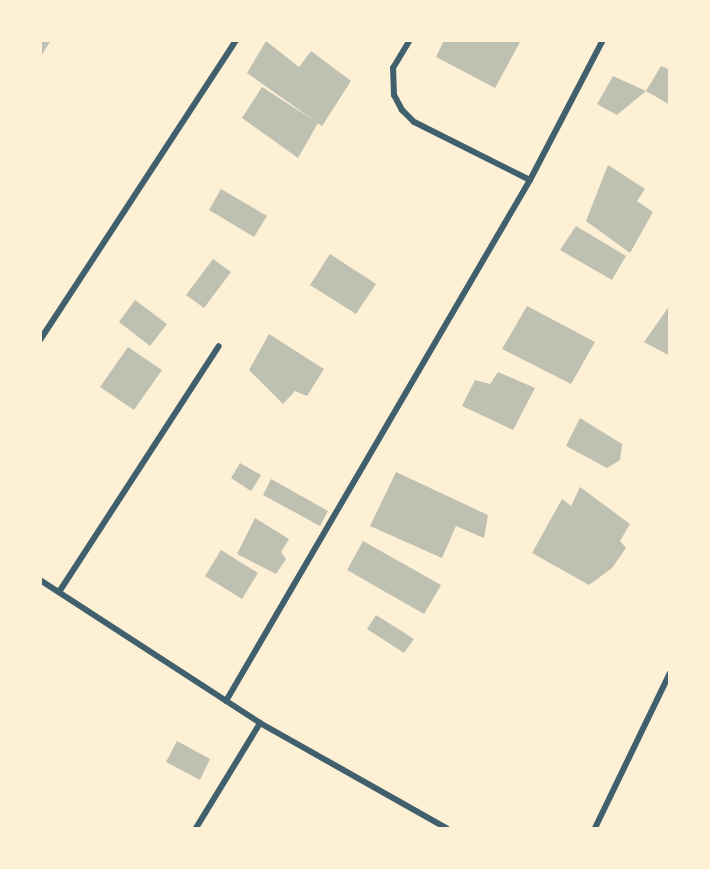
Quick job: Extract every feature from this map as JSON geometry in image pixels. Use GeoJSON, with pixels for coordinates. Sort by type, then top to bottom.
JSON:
{"type":"FeatureCollection","features":[{"type":"Feature","properties":{"kind":"street"},"geometry":{"type":"LineString","coordinates":[[40,340],[236,40]]}},
{"type":"Feature","properties":{"kind":"street"},"geometry":{"type":"LineString","coordinates":[[410,40],[393,68],[394,95],[402,110],[414,122],[530,180]]}},
{"type":"Feature","properties":{"kind":"street"},"geometry":{"type":"LineString","coordinates":[[226,701],[530,180],[603,40]]}},
{"type":"Feature","properties":{"kind":"street"},"geometry":{"type":"LineString","coordinates":[[59,592],[219,346]]}},
{"type":"Feature","properties":{"kind":"street"},"geometry":{"type":"LineString","coordinates":[[40,580],[260,723],[446,828]]}},
{"type":"Feature","properties":{"kind":"street"},"geometry":{"type":"LineString","coordinates":[[595,828],[669,673]]}},
{"type":"Feature","properties":{"kind":"street"},"geometry":{"type":"LineString","coordinates":[[196,828],[260,723]]}},
{"type":"Feature","properties":{"kind":"building"},"geometry":{"type":"Polygon","coordinates":[[[40,40],[51,40],[40,58],[40,40]]]}},
{"type":"Feature","properties":{"kind":"building"},"geometry":{"type":"Polygon","coordinates":[[[444,40],[518,40],[520,42],[495,88],[436,57],[444,40]]]}},
{"type":"Feature","properties":{"kind":"building"},"geometry":{"type":"Polygon","coordinates":[[[266,41],[299,67],[311,51],[351,81],[322,126],[247,73],[266,41]]]}},
{"type":"Feature","properties":{"kind":"building"},"geometry":{"type":"Polygon","coordinates":[[[661,66],[670,70],[670,105],[646,91],[661,66]]]}},
{"type":"Feature","properties":{"kind":"building"},"geometry":{"type":"Polygon","coordinates":[[[613,76],[646,91],[617,115],[597,104],[613,76]]]}},
{"type":"Feature","properties":{"kind":"building"},"geometry":{"type":"Polygon","coordinates":[[[262,87],[318,123],[298,158],[242,118],[262,87]]]}},
{"type":"Feature","properties":{"kind":"building"},"geometry":{"type":"Polygon","coordinates":[[[608,165],[645,189],[637,201],[653,212],[630,253],[586,221],[608,165]]]}},
{"type":"Feature","properties":{"kind":"building"},"geometry":{"type":"Polygon","coordinates":[[[221,189],[267,216],[254,237],[209,210],[221,189]]]}},
{"type":"Feature","properties":{"kind":"building"},"geometry":{"type":"Polygon","coordinates":[[[576,226],[626,256],[612,280],[560,250],[576,226]]]}},
{"type":"Feature","properties":{"kind":"building"},"geometry":{"type":"Polygon","coordinates":[[[330,254],[376,284],[356,314],[310,285],[330,254]]]}},
{"type":"Feature","properties":{"kind":"building"},"geometry":{"type":"Polygon","coordinates":[[[213,259],[231,272],[204,308],[186,295],[213,259]]]}},
{"type":"Feature","properties":{"kind":"building"},"geometry":{"type":"Polygon","coordinates":[[[135,300],[167,324],[150,346],[119,322],[135,300]]]}},
{"type":"Feature","properties":{"kind":"building"},"geometry":{"type":"Polygon","coordinates":[[[670,305],[670,356],[644,342],[670,305]]]}},
{"type":"Feature","properties":{"kind":"building"},"geometry":{"type":"Polygon","coordinates":[[[527,306],[595,342],[571,384],[502,349],[527,306]]]}},
{"type":"Feature","properties":{"kind":"building"},"geometry":{"type":"Polygon","coordinates":[[[269,334],[324,369],[307,396],[295,391],[283,404],[249,370],[269,334]]]}},
{"type":"Feature","properties":{"kind":"building"},"geometry":{"type":"Polygon","coordinates":[[[128,347],[162,370],[134,410],[100,387],[128,347]]]}},
{"type":"Feature","properties":{"kind":"building"},"geometry":{"type":"Polygon","coordinates":[[[498,372],[535,388],[513,430],[462,406],[475,380],[490,384],[498,372]]]}},
{"type":"Feature","properties":{"kind":"building"},"geometry":{"type":"Polygon","coordinates":[[[580,418],[622,444],[620,460],[607,468],[566,446],[580,418]]]}},
{"type":"Feature","properties":{"kind":"building"},"geometry":{"type":"Polygon","coordinates":[[[240,463],[261,475],[251,491],[231,478],[240,463]]]}},
{"type":"Feature","properties":{"kind":"building"},"geometry":{"type":"Polygon","coordinates":[[[396,472],[488,515],[484,538],[456,526],[442,558],[370,526],[396,472]]]}},
{"type":"Feature","properties":{"kind":"building"},"geometry":{"type":"Polygon","coordinates":[[[271,479],[328,511],[320,526],[263,495],[271,479]]]}},
{"type":"Feature","properties":{"kind":"building"},"geometry":{"type":"Polygon","coordinates":[[[580,487],[630,524],[620,541],[626,548],[612,568],[589,585],[532,553],[562,499],[571,506],[580,487]]]}},
{"type":"Feature","properties":{"kind":"building"},"geometry":{"type":"Polygon","coordinates":[[[255,518],[289,539],[281,552],[286,559],[276,574],[237,554],[255,518]]]}},
{"type":"Feature","properties":{"kind":"building"},"geometry":{"type":"Polygon","coordinates":[[[363,541],[441,585],[424,614],[347,570],[363,541]]]}},
{"type":"Feature","properties":{"kind":"building"},"geometry":{"type":"Polygon","coordinates":[[[221,550],[258,573],[242,599],[205,576],[221,550]]]}},
{"type":"Feature","properties":{"kind":"building"},"geometry":{"type":"Polygon","coordinates":[[[376,615],[414,639],[404,653],[367,629],[376,615]]]}},
{"type":"Feature","properties":{"kind":"building"},"geometry":{"type":"Polygon","coordinates":[[[177,741],[210,759],[200,780],[166,762],[177,741]]]}}]}
